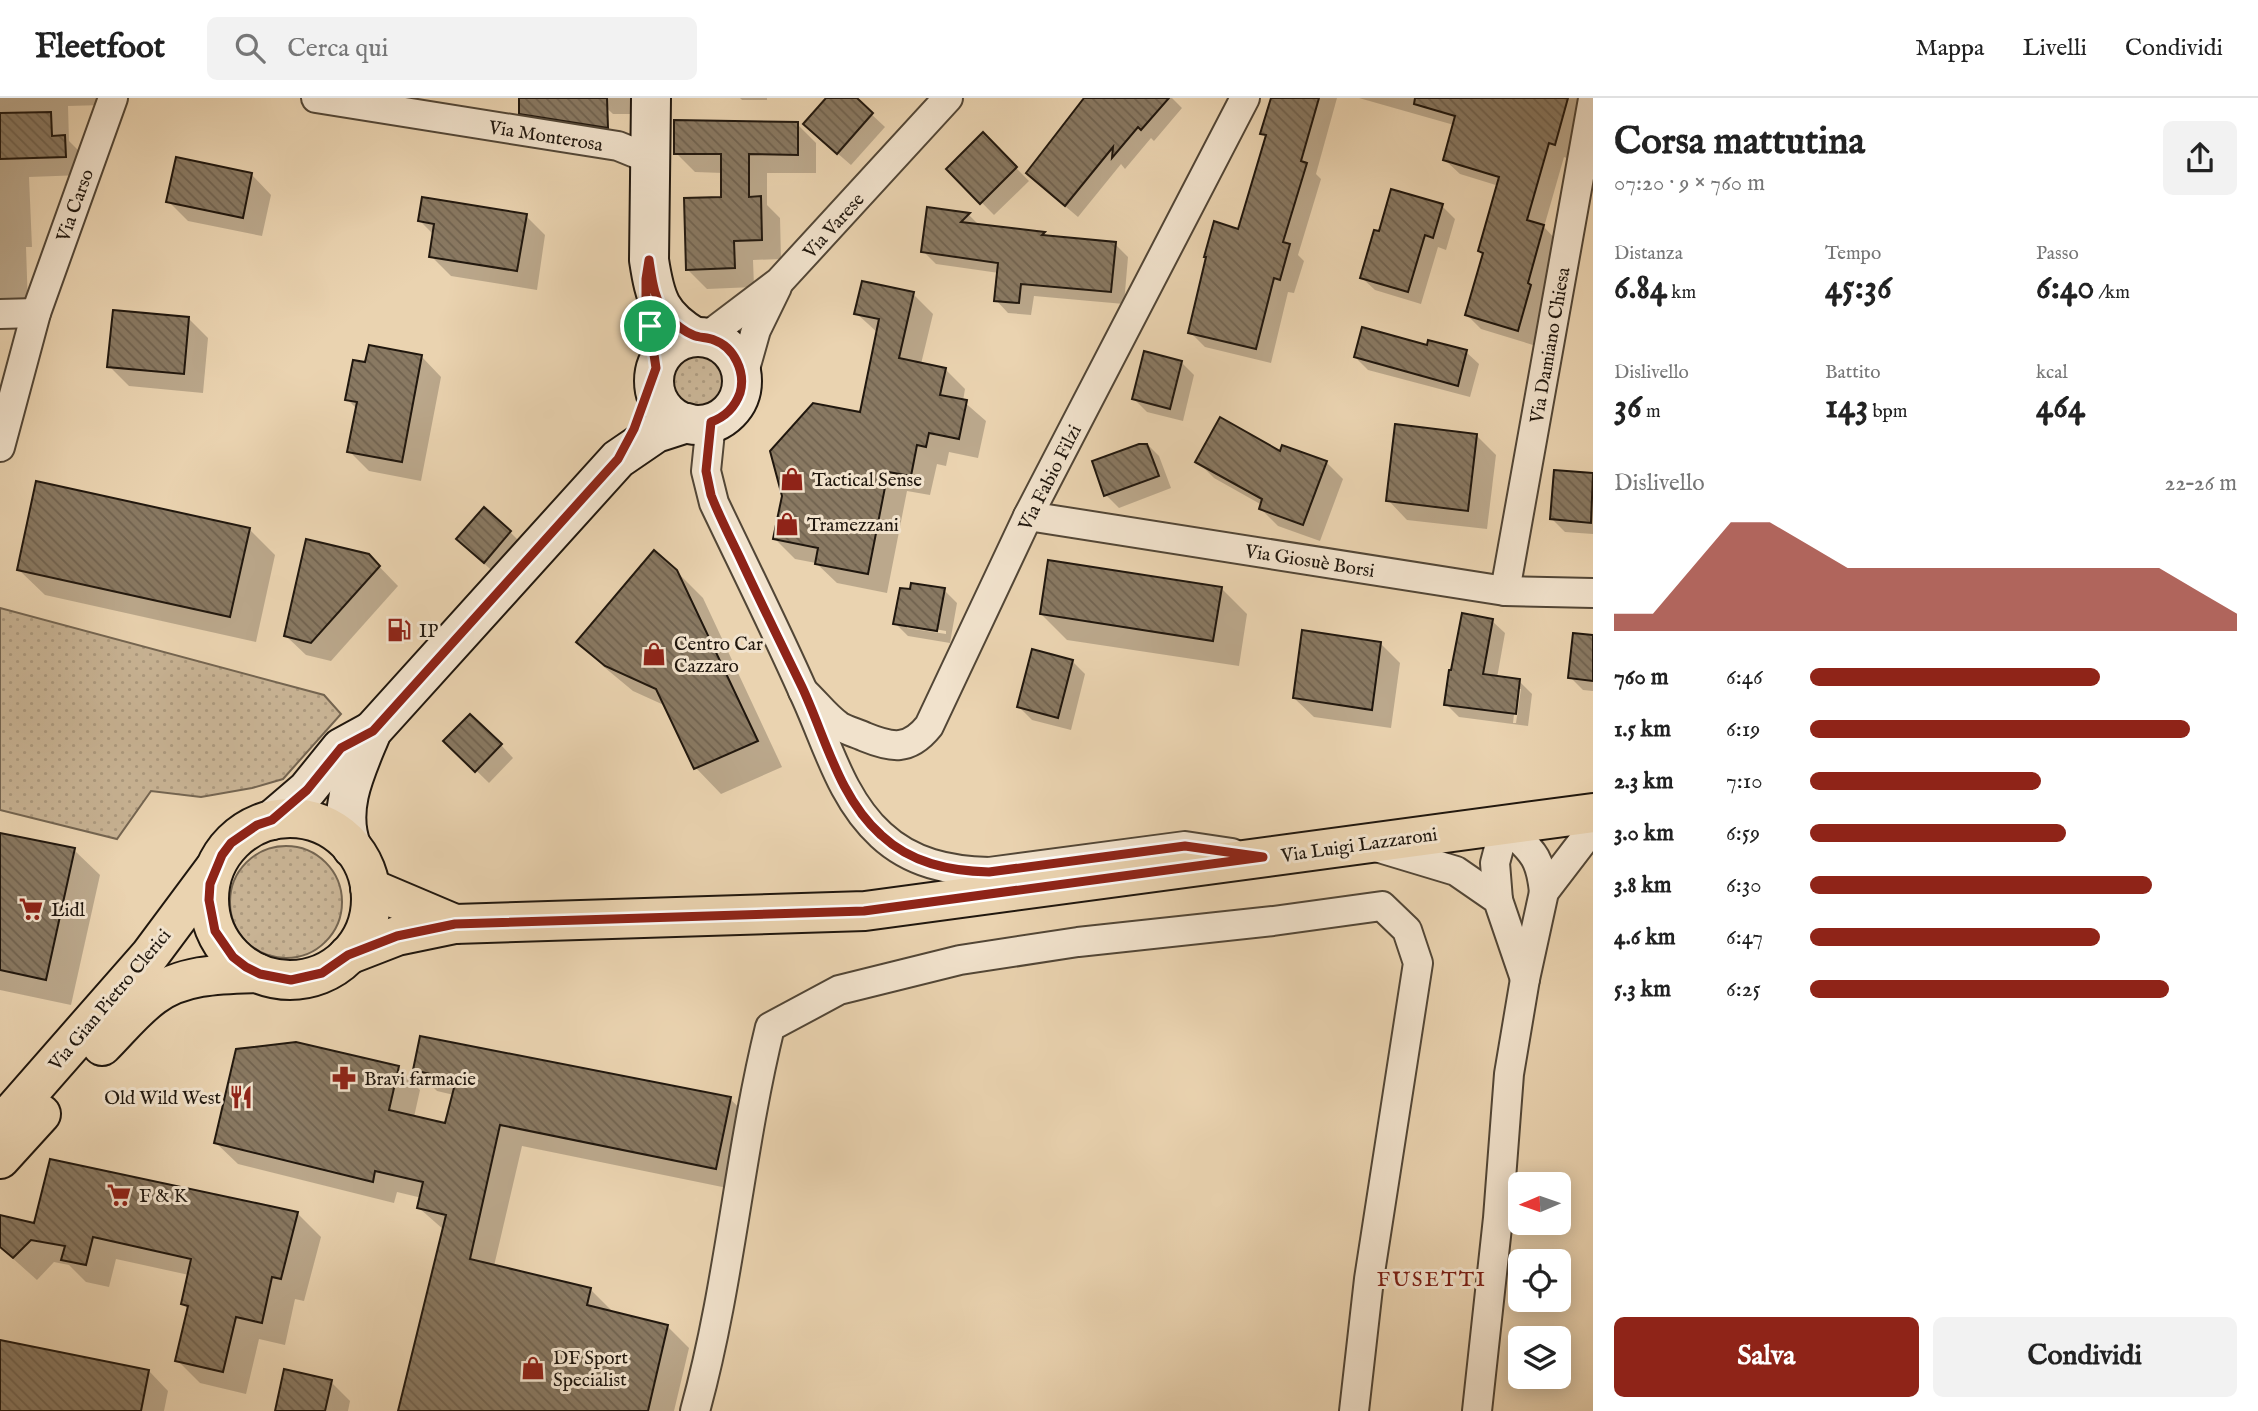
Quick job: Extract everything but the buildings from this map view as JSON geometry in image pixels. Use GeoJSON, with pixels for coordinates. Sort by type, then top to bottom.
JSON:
{"type":"FeatureCollection","features":[{"type":"Feature","properties":{"kind":"main road","name":"Via Luigi Lazzaroni"},"geometry":{"type":"LineString","coordinates":[[348,955],[397,936],[455,924],[864,911],[1593,813]]}},
{"type":"Feature","properties":{"kind":"main road"},"geometry":{"type":"LineString","coordinates":[[286,818],[316,822],[342,837],[352,848],[363,866],[370,888],[364,931],[348,955],[329,969],[307,978],[275,978],[257,973],[233,957],[215,931],[209,900],[215,869],[231,843],[257,825],[286,818]]}},
{"type":"Feature","properties":{"kind":"main road","name":"Via Gian Pietro Clerici"},"geometry":{"type":"LineString","coordinates":[[0,1126],[150,955],[215,869]]}},
{"type":"Feature","properties":{"kind":"main road","name":"Via Luigi Lazzaroni"},"geometry":{"type":"LineString","coordinates":[[370,888],[455,924]]}},
{"type":"Feature","properties":{"kind":"main road","name":"Via Gian Pietro Clerici"},"geometry":{"type":"LineString","coordinates":[[0,1159],[90,1059],[152,996],[173,984],[195,978],[257,973]]}},
{"type":"Feature","properties":{"kind":"street","name":"Via Carso"},"geometry":{"type":"LineString","coordinates":[[0,447],[36,313],[113,98]]}},
{"type":"Feature","properties":{"kind":"street","name":"Via Monterosa"},"geometry":{"type":"LineString","coordinates":[[316,98],[618,146],[650,159]]}},
{"type":"Feature","properties":{"kind":"street"},"geometry":{"type":"LineString","coordinates":[[651,98],[646,301],[655,371],[654,387],[661,405],[673,417],[699,423]]}},
{"type":"Feature","properties":{"kind":"street","name":"Via Varese"},"geometry":{"type":"LineString","coordinates":[[700,337],[779,282],[948,98]]}},
{"type":"Feature","properties":{"kind":"street","name":"Via Fabio Filzi"},"geometry":{"type":"LineString","coordinates":[[803,691],[840,726],[880,743],[894,746],[908,744],[920,737],[929,726],[1028,516],[1245,98]]}},
{"type":"Feature","properties":{"kind":"street","name":"Via Damiano Chiesa"},"geometry":{"type":"LineString","coordinates":[[1505,591],[1593,99]]}},
{"type":"Feature","properties":{"kind":"street"},"geometry":{"type":"LineString","coordinates":[[649,260],[657,301],[676,325],[720,343],[732,354],[740,369],[741,383]]}},
{"type":"Feature","properties":{"kind":"street"},"geometry":{"type":"LineString","coordinates":[[352,848],[347,835],[346,808],[352,778],[373,731],[618,459],[656,433],[724,415],[732,408],[740,392],[756,330],[779,282]]}},
{"type":"Feature","properties":{"kind":"street"},"geometry":{"type":"LineString","coordinates":[[0,314],[36,313]]}},
{"type":"Feature","properties":{"kind":"street"},"geometry":{"type":"LineString","coordinates":[[618,459],[634,429],[663,354],[673,344],[700,337]]}},
{"type":"Feature","properties":{"kind":"street"},"geometry":{"type":"LineString","coordinates":[[699,423],[711,495],[847,792],[863,817],[882,836],[907,854],[933,865],[960,871],[989,872],[1185,846],[1263,857]]}},
{"type":"Feature","properties":{"kind":"street","name":"Via Giosuè Borsi"},"geometry":{"type":"LineString","coordinates":[[1028,516],[1505,591],[1593,593]]}},
{"type":"Feature","properties":{"kind":"street"},"geometry":{"type":"LineString","coordinates":[[272,820],[307,790],[341,748],[373,731]]}},
{"type":"Feature","properties":{"kind":"street"},"geometry":{"type":"LineString","coordinates":[[1477,1411],[1498,1218],[1509,1074],[1525,979],[1544,892],[1541,866],[1531,851],[1505,825]]}},
{"type":"Feature","properties":{"kind":"street"},"geometry":{"type":"LineString","coordinates":[[1505,825],[1495,863],[1498,900],[1525,979]]}},
{"type":"Feature","properties":{"kind":"street"},"geometry":{"type":"LineString","coordinates":[[1544,892],[1593,828]]}},
{"type":"Feature","properties":{"kind":"street"},"geometry":{"type":"LineString","coordinates":[[1365,843],[1456,871],[1498,900]]}},
{"type":"Feature","properties":{"kind":"street"},"geometry":{"type":"LineString","coordinates":[[695,1411],[721,1295],[756,1083],[770,1027],[839,990],[960,960],[1078,942],[1382,906],[1408,930],[1418,963],[1369,1279],[1354,1411]]}},
{"type":"Feature","properties":{"kind":"shaded area"},"geometry":{"type":"Polygon","coordinates":[[[698,348],[711,351],[721,358],[728,368],[731,381],[728,394],[721,404],[711,411],[698,414],[685,411],[675,404],[668,394],[665,381],[668,368],[675,358],[685,351],[698,348]]]}},
{"type":"Feature","properties":{"kind":"shaded area"},"geometry":{"type":"Polygon","coordinates":[[[0,608],[324,695],[341,714],[283,779],[252,788],[201,797],[151,791],[117,839],[0,810],[0,608]]]}},
{"type":"Feature","properties":{"kind":"shaded area"},"geometry":{"type":"Polygon","coordinates":[[[286,846],[307,850],[326,862],[338,881],[342,902],[338,923],[326,942],[307,954],[286,958],[265,954],[246,942],[234,923],[230,902],[234,881],[246,862],[265,850],[286,846]]]}},
{"type":"Feature","properties":{"kind":"place","name":"Tactical Sense"},"geometry":{"type":"Point","coordinates":[792,479]}},
{"type":"Feature","properties":{"kind":"place","name":"Tramezzani"},"geometry":{"type":"Point","coordinates":[787,524]}},
{"type":"Feature","properties":{"kind":"place","name":"IP"},"geometry":{"type":"Point","coordinates":[399,630]}},
{"type":"Feature","properties":{"kind":"place","name":"Centro Car Cazzaro"},"geometry":{"type":"Point","coordinates":[654,654]}},
{"type":"Feature","properties":{"kind":"place","name":"Lidl"},"geometry":{"type":"Point","coordinates":[31,909]}},
{"type":"Feature","properties":{"kind":"place","name":"Bravi farmacie"},"geometry":{"type":"Point","coordinates":[344,1078]}},
{"type":"Feature","properties":{"kind":"place","name":"Old Wild West"},"geometry":{"type":"Point","coordinates":[241,1097]}},
{"type":"Feature","properties":{"kind":"place","name":"F & K"},"geometry":{"type":"Point","coordinates":[119,1195]}},
{"type":"Feature","properties":{"kind":"place","name":"DF Sport Specialist"},"geometry":{"type":"Point","coordinates":[533,1368]}},
{"type":"Feature","properties":{"kind":"district","name":"FUSETTI"},"geometry":{"type":"Point","coordinates":[1432,1279]}},
{"type":"Feature","properties":{"kind":"route"},"geometry":{"type":"LineString","coordinates":[[649,260],[657,301],[669,318],[695,337],[710,338],[720,343],[732,354],[738,365],[741,384],[736,401],[724,415],[711,422],[706,471],[711,495],[847,792],[863,817],[882,836],[907,854],[933,865],[960,871],[989,872],[1185,846],[1263,857],[864,911],[455,924],[397,936],[348,955],[322,973],[291,980],[260,974],[233,957],[215,931],[209,900],[210,884],[222,855],[243,832],[272,820],[307,790],[341,748],[373,731],[618,459],[634,429],[656,370],[650,326],[646,290],[649,260]]}}]}
